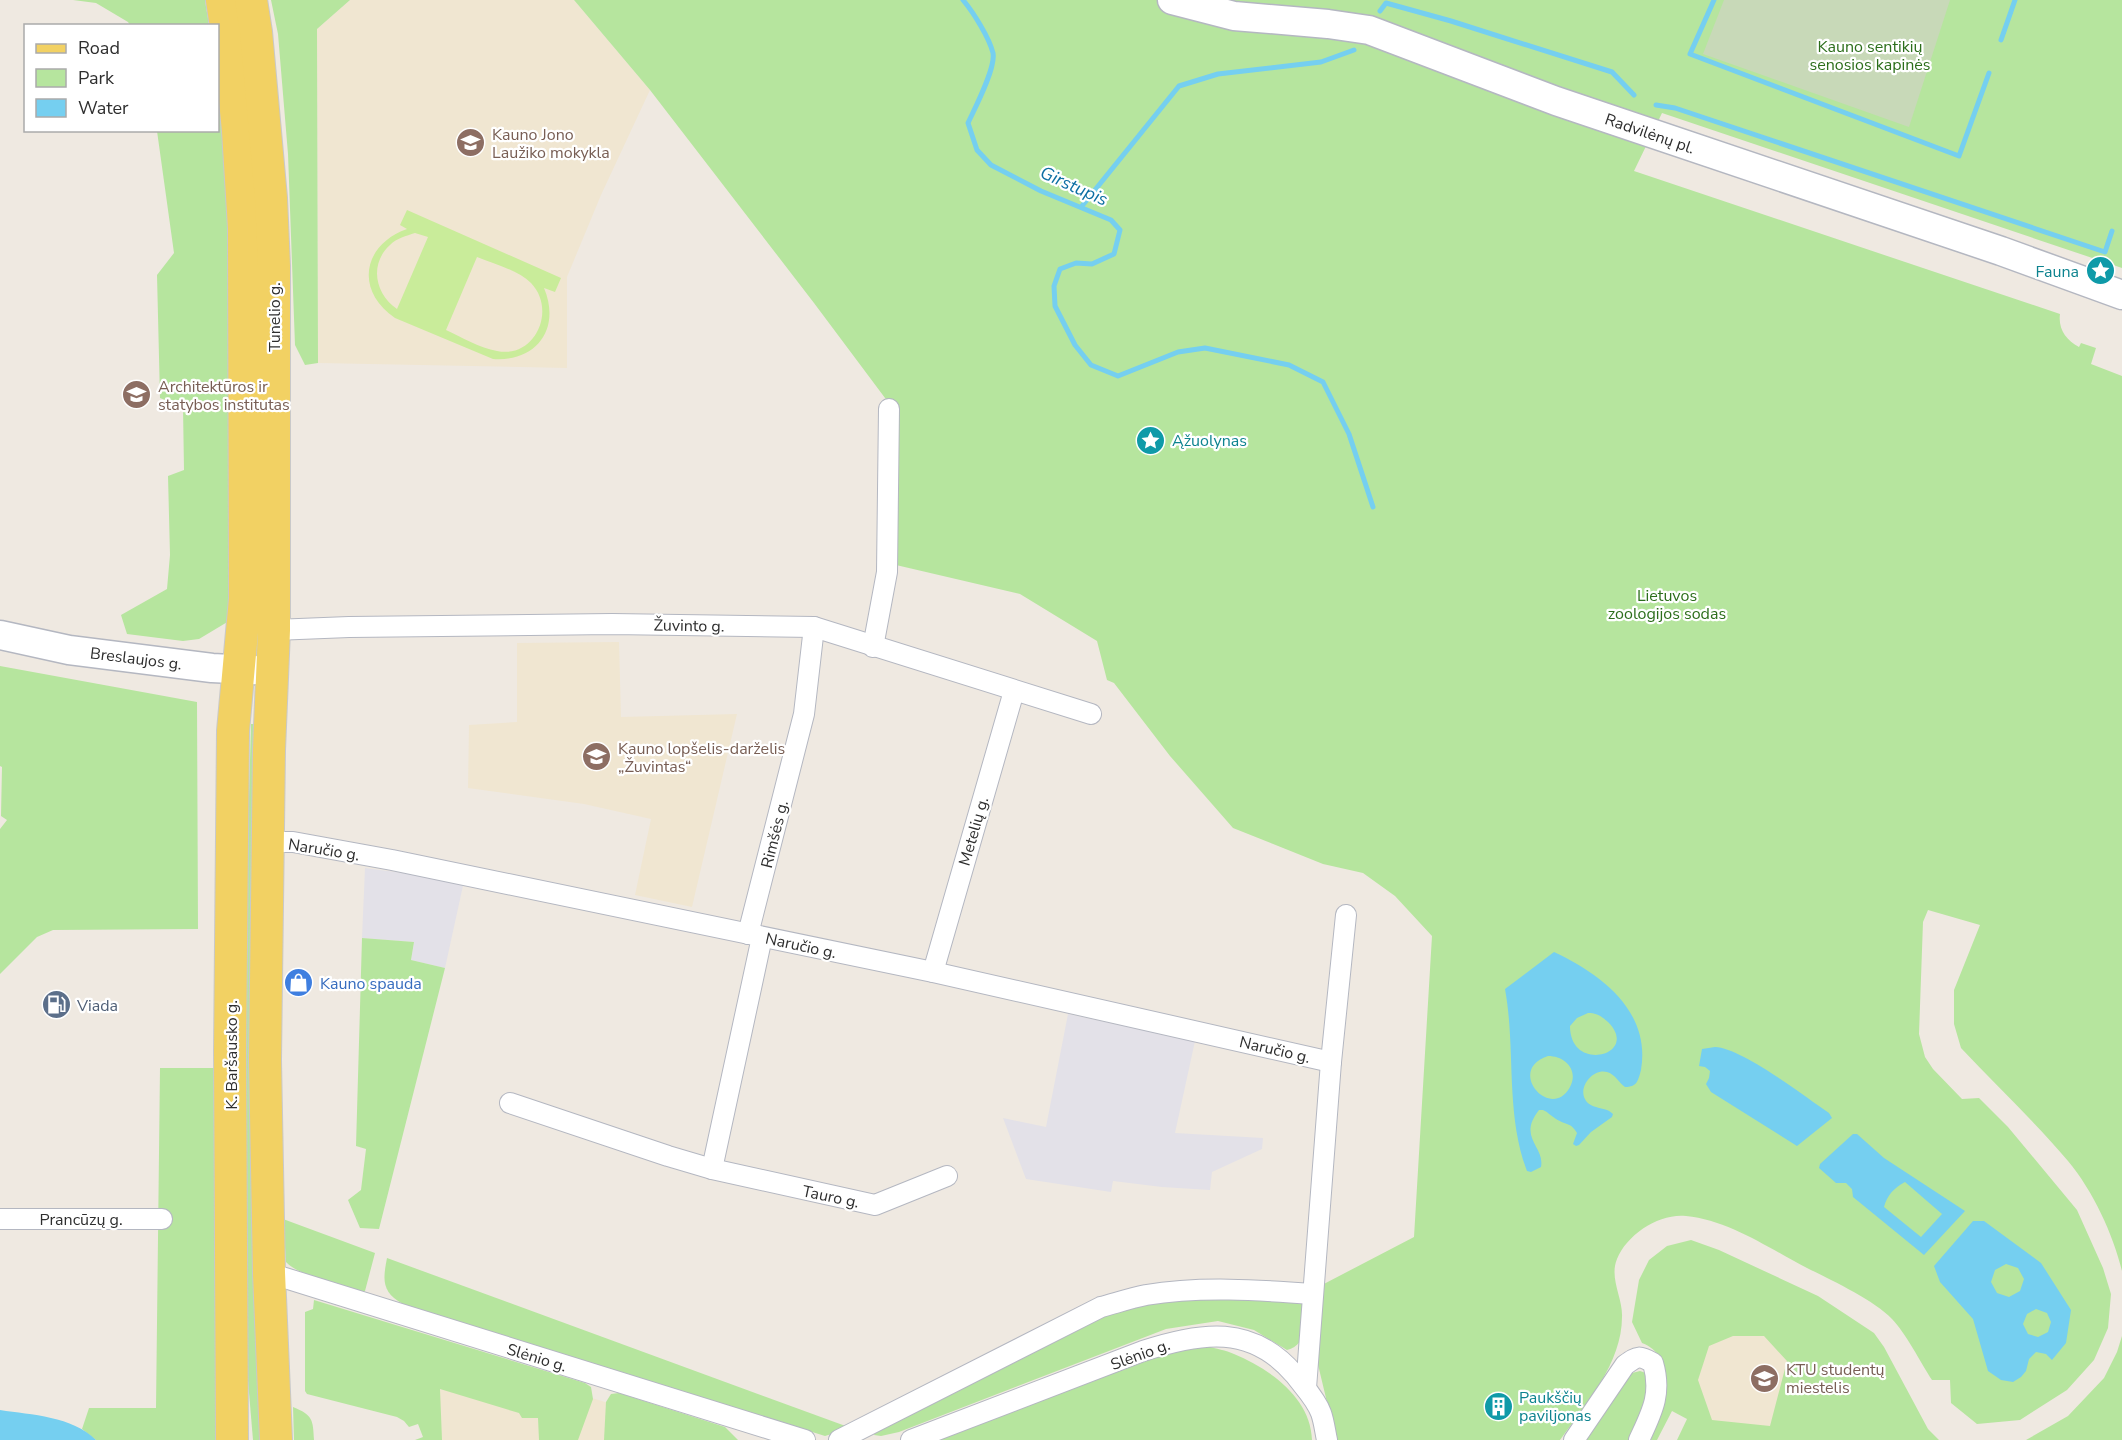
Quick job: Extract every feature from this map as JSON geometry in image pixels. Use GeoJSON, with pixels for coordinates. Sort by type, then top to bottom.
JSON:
{"type":"FeatureCollection","features":[{"type":"Feature","properties":{"kind":"main road","name":"Tunelio g."},"geometry":{"type":"LineString","coordinates":[[222,0],[238,131],[244,228],[245,599],[238,671]]}},
{"type":"Feature","properties":{"kind":"main road","name":"Tunelio g."},"geometry":{"type":"LineString","coordinates":[[251,0],[270,186],[273,244],[274,630],[272,671]]}},
{"type":"Feature","properties":{"kind":"main road","name":"K. Baršausko g."},"geometry":{"type":"LineString","coordinates":[[232,1440],[230,1052],[233,731],[238,671]]}},
{"type":"Feature","properties":{"kind":"main road","name":"K. Baršausko g."},"geometry":{"type":"LineString","coordinates":[[272,671],[267,842],[265,1060],[269,1273],[276,1440]]}},
{"type":"Feature","properties":{"kind":"street","name":"Radvilėnų pl."},"geometry":{"type":"LineString","coordinates":[[1172,0],[1234,16],[1369,30],[1546,98],[2001,251],[2122,295]]}},
{"type":"Feature","properties":{"kind":"street"},"geometry":{"type":"LineString","coordinates":[[873,647],[887,572],[889,409]]}},
{"type":"Feature","properties":{"kind":"street","name":"Žuvinto g."},"geometry":{"type":"LineString","coordinates":[[274,630],[612,624],[813,627],[1091,714]]}},
{"type":"Feature","properties":{"kind":"street","name":"Rimšės g."},"geometry":{"type":"LineString","coordinates":[[755,935],[804,714],[813,627]]}},
{"type":"Feature","properties":{"kind":"street","name":"Breslaujos g."},"geometry":{"type":"LineString","coordinates":[[0,635],[69,650],[238,671],[272,671]]}},
{"type":"Feature","properties":{"kind":"street","name":"Metelių g."},"geometry":{"type":"LineString","coordinates":[[933,972],[1014,691]]}},
{"type":"Feature","properties":{"kind":"street","name":"Naručio g."},"geometry":{"type":"LineString","coordinates":[[267,842],[293,842],[392,860],[755,935],[933,972],[1331,1062]]}},
{"type":"Feature","properties":{"kind":"street","name":"Naručio g."},"geometry":{"type":"LineString","coordinates":[[1306,1388],[1331,1062],[1346,915]]}},
{"type":"Feature","properties":{"kind":"street"},"geometry":{"type":"LineString","coordinates":[[712,1169],[755,935]]}},
{"type":"Feature","properties":{"kind":"street","name":"Tauro g."},"geometry":{"type":"LineString","coordinates":[[510,1103],[712,1169],[875,1205],[948,1176]]}},
{"type":"Feature","properties":{"kind":"street","name":"Prancūzų g."},"geometry":{"type":"LineString","coordinates":[[0,1219],[162,1219]]}},
{"type":"Feature","properties":{"kind":"street","name":"Slėnio g."},"geometry":{"type":"LineString","coordinates":[[269,1273],[805,1440]]}},
{"type":"Feature","properties":{"kind":"street"},"geometry":{"type":"LineString","coordinates":[[839,1440],[1101,1307],[1146,1295],[1198,1291],[1256,1290],[1313,1294]]}},
{"type":"Feature","properties":{"kind":"street","name":"Slėnio g."},"geometry":{"type":"LineString","coordinates":[[911,1440],[1143,1351],[1190,1339],[1228,1337],[1254,1343],[1275,1354],[1306,1388],[1321,1413],[1327,1440]]}},
{"type":"Feature","properties":{"kind":"street"},"geometry":{"type":"LineString","coordinates":[[1574,1440],[1624,1365],[1636,1357],[1644,1358],[1653,1364],[1658,1379],[1657,1397],[1639,1440]]}},
{"type":"Feature","properties":{"kind":"shaded area","name":"Kauno Jono Laužiko mokykla"},"geometry":{"type":"Polygon","coordinates":[[[350,0],[574,0],[650,90],[601,195],[567,277],[567,368],[318,363],[317,29],[350,0]]]}},
{"type":"Feature","properties":{"kind":"shaded area","name":"Kauno lopšelis-darželis „Žuvintas“"},"geometry":{"type":"Polygon","coordinates":[[[619,642],[621,717],[737,714],[692,907],[635,895],[651,819],[584,804],[468,788],[469,725],[517,722],[517,643],[619,642]]]}},
{"type":"Feature","properties":{"kind":"shaded area"},"geometry":{"type":"Polygon","coordinates":[[[365,868],[464,881],[445,968],[411,960],[414,942],[362,938],[365,868]]]}},
{"type":"Feature","properties":{"kind":"shaded area"},"geometry":{"type":"Polygon","coordinates":[[[1068,1014],[1195,1041],[1175,1133],[1263,1138],[1262,1149],[1212,1172],[1210,1190],[1113,1181],[1111,1192],[1026,1179],[1003,1118],[1046,1127],[1068,1014]]]}},
{"type":"Feature","properties":{"kind":"shaded area","name":"KTU studentų miestelis"},"geometry":{"type":"Polygon","coordinates":[[[1752,1310],[1858,1422],[1694,1440],[1686,1342],[1752,1310]]]}},
{"type":"Feature","properties":{"kind":"shaded area"},"geometry":{"type":"Polygon","coordinates":[[[432,1350],[718,1436],[734,1440],[432,1440],[432,1350]]]}},
{"type":"Feature","properties":{"kind":"green space"},"geometry":{"type":"Polygon","coordinates":[[[73,0],[205,0],[209,24],[129,24],[96,3],[73,0]]]}},
{"type":"Feature","properties":{"kind":"green space"},"geometry":{"type":"Polygon","coordinates":[[[271,0],[350,0],[317,29],[318,363],[305,365],[295,345],[288,154],[278,34],[271,0]]]}},
{"type":"Feature","properties":{"kind":"green space","name":"Lietuvos zoologijos sodas"},"geometry":{"type":"Polygon","coordinates":[[[574,0],[2122,0],[2122,268],[1662,113],[1634,171],[2060,314],[2062,329],[2070,341],[2079,347],[2081,343],[2096,348],[2091,364],[2122,376],[2122,1271],[2101,1213],[2077,1173],[2042,1132],[1961,1048],[1954,1024],[1954,990],[1980,925],[1928,910],[1923,922],[1919,1034],[1925,1057],[1933,1069],[1962,1099],[1979,1098],[2008,1127],[2077,1210],[2103,1268],[2111,1294],[2108,1328],[2094,1360],[2067,1390],[2020,1420],[1977,1424],[1951,1403],[1950,1380],[1932,1380],[1897,1325],[1884,1312],[1864,1298],[1733,1229],[1702,1219],[1676,1216],[1655,1222],[1636,1234],[1628,1241],[1617,1259],[1615,1281],[1622,1317],[1616,1351],[1601,1382],[1560,1440],[1336,1440],[1315,1352],[1320,1286],[1414,1237],[1432,936],[1395,896],[1363,873],[1323,864],[1233,828],[1170,756],[1114,683],[1107,680],[1097,641],[1020,594],[896,565],[894,410],[650,90],[574,0]]]}},
{"type":"Feature","properties":{"kind":"green space","name":"Kauno sentikių senosios kapinės"},"geometry":{"type":"Polygon","coordinates":[[[1724,0],[1950,0],[1909,127],[1703,54],[1724,0]]]}},
{"type":"Feature","properties":{"kind":"green space"},"geometry":{"type":"Polygon","coordinates":[[[219,89],[229,190],[231,586],[229,621],[199,639],[183,641],[127,634],[121,615],[167,589],[170,555],[168,476],[184,470],[183,407],[160,398],[157,275],[174,253],[157,132],[219,132],[219,89]]]}},
{"type":"Feature","properties":{"kind":"green space"},"geometry":{"type":"Polygon","coordinates":[[[407,210],[561,278],[555,292],[544,288],[549,316],[547,329],[541,340],[522,355],[493,359],[395,318],[382,307],[374,295],[369,282],[369,269],[373,257],[381,246],[392,236],[407,229],[400,225],[407,210]],[[415,233],[393,243],[379,261],[377,278],[380,287],[390,303],[397,309],[428,237],[415,233]],[[477,257],[446,330],[491,350],[510,351],[522,348],[538,330],[542,318],[539,294],[526,278],[477,257]]]}},
{"type":"Feature","properties":{"kind":"green space"},"geometry":{"type":"Polygon","coordinates":[[[0,666],[197,702],[198,929],[53,930],[37,937],[0,974],[0,829],[7,820],[1,816],[0,666]]]}},
{"type":"Feature","properties":{"kind":"green space"},"geometry":{"type":"Polygon","coordinates":[[[251,724],[257,724],[263,1440],[253,1440],[247,1369],[244,977],[251,724]]]}},
{"type":"Feature","properties":{"kind":"green space"},"geometry":{"type":"Polygon","coordinates":[[[362,938],[414,942],[411,960],[445,968],[379,1229],[360,1228],[348,1200],[361,1190],[366,1149],[356,1146],[362,938]]]}},
{"type":"Feature","properties":{"kind":"green space"},"geometry":{"type":"Polygon","coordinates":[[[160,1068],[216,1068],[217,1440],[96,1440],[82,1429],[89,1408],[156,1408],[160,1068]]]}},
{"type":"Feature","properties":{"kind":"green space"},"geometry":{"type":"Polygon","coordinates":[[[283,1219],[375,1253],[365,1291],[333,1284],[311,1276],[286,1262],[283,1219]]]}},
{"type":"Feature","properties":{"kind":"green space"},"geometry":{"type":"Polygon","coordinates":[[[1691,1240],[1719,1250],[1818,1296],[1874,1333],[1884,1347],[1928,1429],[1939,1440],[1677,1440],[1687,1419],[1672,1411],[1657,1440],[1651,1440],[1662,1401],[1664,1373],[1661,1360],[1654,1350],[1642,1343],[1632,1322],[1639,1280],[1649,1260],[1667,1246],[1691,1240]],[[1733,1336],[1709,1346],[1698,1380],[1712,1420],[1770,1426],[1787,1361],[1764,1336],[1733,1336]]]}},
{"type":"Feature","properties":{"kind":"green space"},"geometry":{"type":"Polygon","coordinates":[[[387,1258],[851,1428],[825,1436],[403,1304],[387,1290],[385,1272],[387,1258]]]}},
{"type":"Feature","properties":{"kind":"green space"},"geometry":{"type":"Polygon","coordinates":[[[1213,1297],[1306,1300],[1303,1337],[1294,1347],[1287,1350],[1254,1330],[1218,1321],[1166,1329],[899,1432],[881,1436],[874,1435],[876,1430],[936,1402],[1109,1313],[1147,1304],[1213,1297]]]}},
{"type":"Feature","properties":{"kind":"green space"},"geometry":{"type":"Polygon","coordinates":[[[314,1300],[585,1383],[591,1387],[593,1399],[578,1440],[539,1440],[538,1418],[522,1418],[519,1413],[440,1389],[442,1440],[415,1440],[423,1437],[418,1424],[409,1427],[397,1417],[307,1394],[305,1391],[305,1312],[313,1309],[314,1300]]]}},
{"type":"Feature","properties":{"kind":"green space"},"geometry":{"type":"Polygon","coordinates":[[[2122,1336],[2122,1440],[2026,1440],[2068,1416],[2104,1378],[2122,1336]]]}},
{"type":"Feature","properties":{"kind":"green space"},"geometry":{"type":"Polygon","coordinates":[[[1207,1346],[1228,1351],[1248,1360],[1286,1387],[1304,1411],[1310,1425],[1312,1440],[935,1440],[1133,1361],[1186,1348],[1207,1346]]]}},
{"type":"Feature","properties":{"kind":"green space"},"geometry":{"type":"Polygon","coordinates":[[[1640,1371],[1646,1373],[1648,1395],[1632,1440],[1586,1440],[1632,1373],[1640,1371]]]}},
{"type":"Feature","properties":{"kind":"green space"},"geometry":{"type":"Polygon","coordinates":[[[619,1393],[725,1427],[738,1440],[604,1440],[606,1402],[611,1394],[619,1393]]]}},
{"type":"Feature","properties":{"kind":"green space"},"geometry":{"type":"Polygon","coordinates":[[[293,1407],[311,1419],[314,1440],[294,1440],[293,1407]]]}},
{"type":"Feature","properties":{"kind":"water"},"geometry":{"type":"Polygon","coordinates":[[[1554,952],[1589,971],[1619,997],[1638,1030],[1642,1049],[1641,1070],[1635,1085],[1625,1087],[1612,1075],[1602,1071],[1588,1079],[1583,1094],[1587,1102],[1613,1114],[1579,1145],[1573,1144],[1577,1133],[1570,1125],[1539,1110],[1533,1120],[1531,1135],[1539,1153],[1541,1167],[1531,1172],[1527,1171],[1516,1127],[1505,989],[1554,952]],[[1588,1013],[1577,1018],[1570,1026],[1573,1041],[1581,1050],[1591,1055],[1610,1050],[1616,1043],[1616,1034],[1603,1018],[1588,1013]],[[1548,1056],[1536,1063],[1531,1072],[1531,1081],[1543,1096],[1552,1099],[1562,1096],[1570,1087],[1573,1075],[1565,1061],[1548,1056]]]}},
{"type":"Feature","properties":{"kind":"water"},"geometry":{"type":"Polygon","coordinates":[[[1715,1047],[1727,1049],[1756,1064],[1829,1113],[1832,1118],[1797,1146],[1711,1092],[1706,1084],[1710,1071],[1699,1066],[1702,1049],[1715,1047]]]}},
{"type":"Feature","properties":{"kind":"water"},"geometry":{"type":"Polygon","coordinates":[[[1853,1134],[1857,1134],[1884,1158],[1965,1211],[1924,1255],[1853,1197],[1852,1189],[1846,1183],[1836,1183],[1819,1168],[1820,1164],[1853,1134]],[[1905,1182],[1892,1192],[1884,1207],[1921,1237],[1942,1214],[1905,1182]]]}},
{"type":"Feature","properties":{"kind":"water"},"geometry":{"type":"Polygon","coordinates":[[[1973,1221],[1984,1221],[2041,1263],[2071,1310],[2066,1343],[2052,1360],[2046,1354],[2036,1352],[2029,1359],[2026,1371],[2021,1377],[2013,1382],[2001,1380],[1988,1371],[1973,1319],[1940,1282],[1934,1266],[1973,1221]],[[2006,1264],[1995,1270],[1991,1282],[1997,1293],[2009,1297],[2020,1291],[2024,1279],[2018,1268],[2006,1264]],[[2036,1309],[2027,1314],[2023,1324],[2028,1334],[2038,1337],[2048,1332],[2051,1322],[2047,1313],[2036,1309]]]}},
{"type":"Feature","properties":{"kind":"water"},"geometry":{"type":"Polygon","coordinates":[[[0,1410],[64,1421],[96,1440],[0,1440],[0,1410]]]}},
{"type":"Feature","properties":{"kind":"waterway","name":"Girstupis"},"geometry":{"type":"LineString","coordinates":[[963,0],[980,25],[993,53],[988,78],[968,123],[977,150],[991,165],[1041,191],[1111,220],[1120,230],[1114,254],[1092,264],[1076,263],[1060,269],[1054,286],[1055,306],[1075,345],[1091,365],[1118,376],[1178,352],[1205,348],[1289,365],[1323,382],[1349,434],[1373,507]]}},
{"type":"Feature","properties":{"kind":"waterway"},"geometry":{"type":"LineString","coordinates":[[1714,0],[1690,54],[1959,156],[1989,73]]}},
{"type":"Feature","properties":{"kind":"waterway"},"geometry":{"type":"LineString","coordinates":[[2001,40],[2015,0]]}},
{"type":"Feature","properties":{"kind":"waterway"},"geometry":{"type":"LineString","coordinates":[[1380,11],[1386,3],[1612,72],[1634,95]]}},
{"type":"Feature","properties":{"kind":"waterway"},"geometry":{"type":"LineString","coordinates":[[1082,206],[1179,86],[1218,74],[1321,62],[1354,50]]}},
{"type":"Feature","properties":{"kind":"waterway"},"geometry":{"type":"LineString","coordinates":[[1656,105],[1675,108],[2105,252],[2112,231]]}},
{"type":"Feature","properties":{"kind":"place","name":"Kauno Jono Laužiko mokykla"},"geometry":{"type":"Point","coordinates":[471,143]}},
{"type":"Feature","properties":{"kind":"place","name":"Fauna"},"geometry":{"type":"Point","coordinates":[2100,271]}},
{"type":"Feature","properties":{"kind":"place","name":"Architektūros ir statybos institutas"},"geometry":{"type":"Point","coordinates":[137,395]}},
{"type":"Feature","properties":{"kind":"place","name":"Ąžuolynas"},"geometry":{"type":"Point","coordinates":[1151,440]}},
{"type":"Feature","properties":{"kind":"place","name":"Kauno lopšelis-darželis „Žuvintas“"},"geometry":{"type":"Point","coordinates":[597,757]}},
{"type":"Feature","properties":{"kind":"place","name":"Kauno spauda"},"geometry":{"type":"Point","coordinates":[299,983]}},
{"type":"Feature","properties":{"kind":"place","name":"Viada"},"geometry":{"type":"Point","coordinates":[56,1005]}},
{"type":"Feature","properties":{"kind":"place","name":"KTU studentų miestelis"},"geometry":{"type":"Point","coordinates":[1765,1378]}},
{"type":"Feature","properties":{"kind":"place","name":"Paukščių paviljonas"},"geometry":{"type":"Point","coordinates":[1498,1406]}}]}
